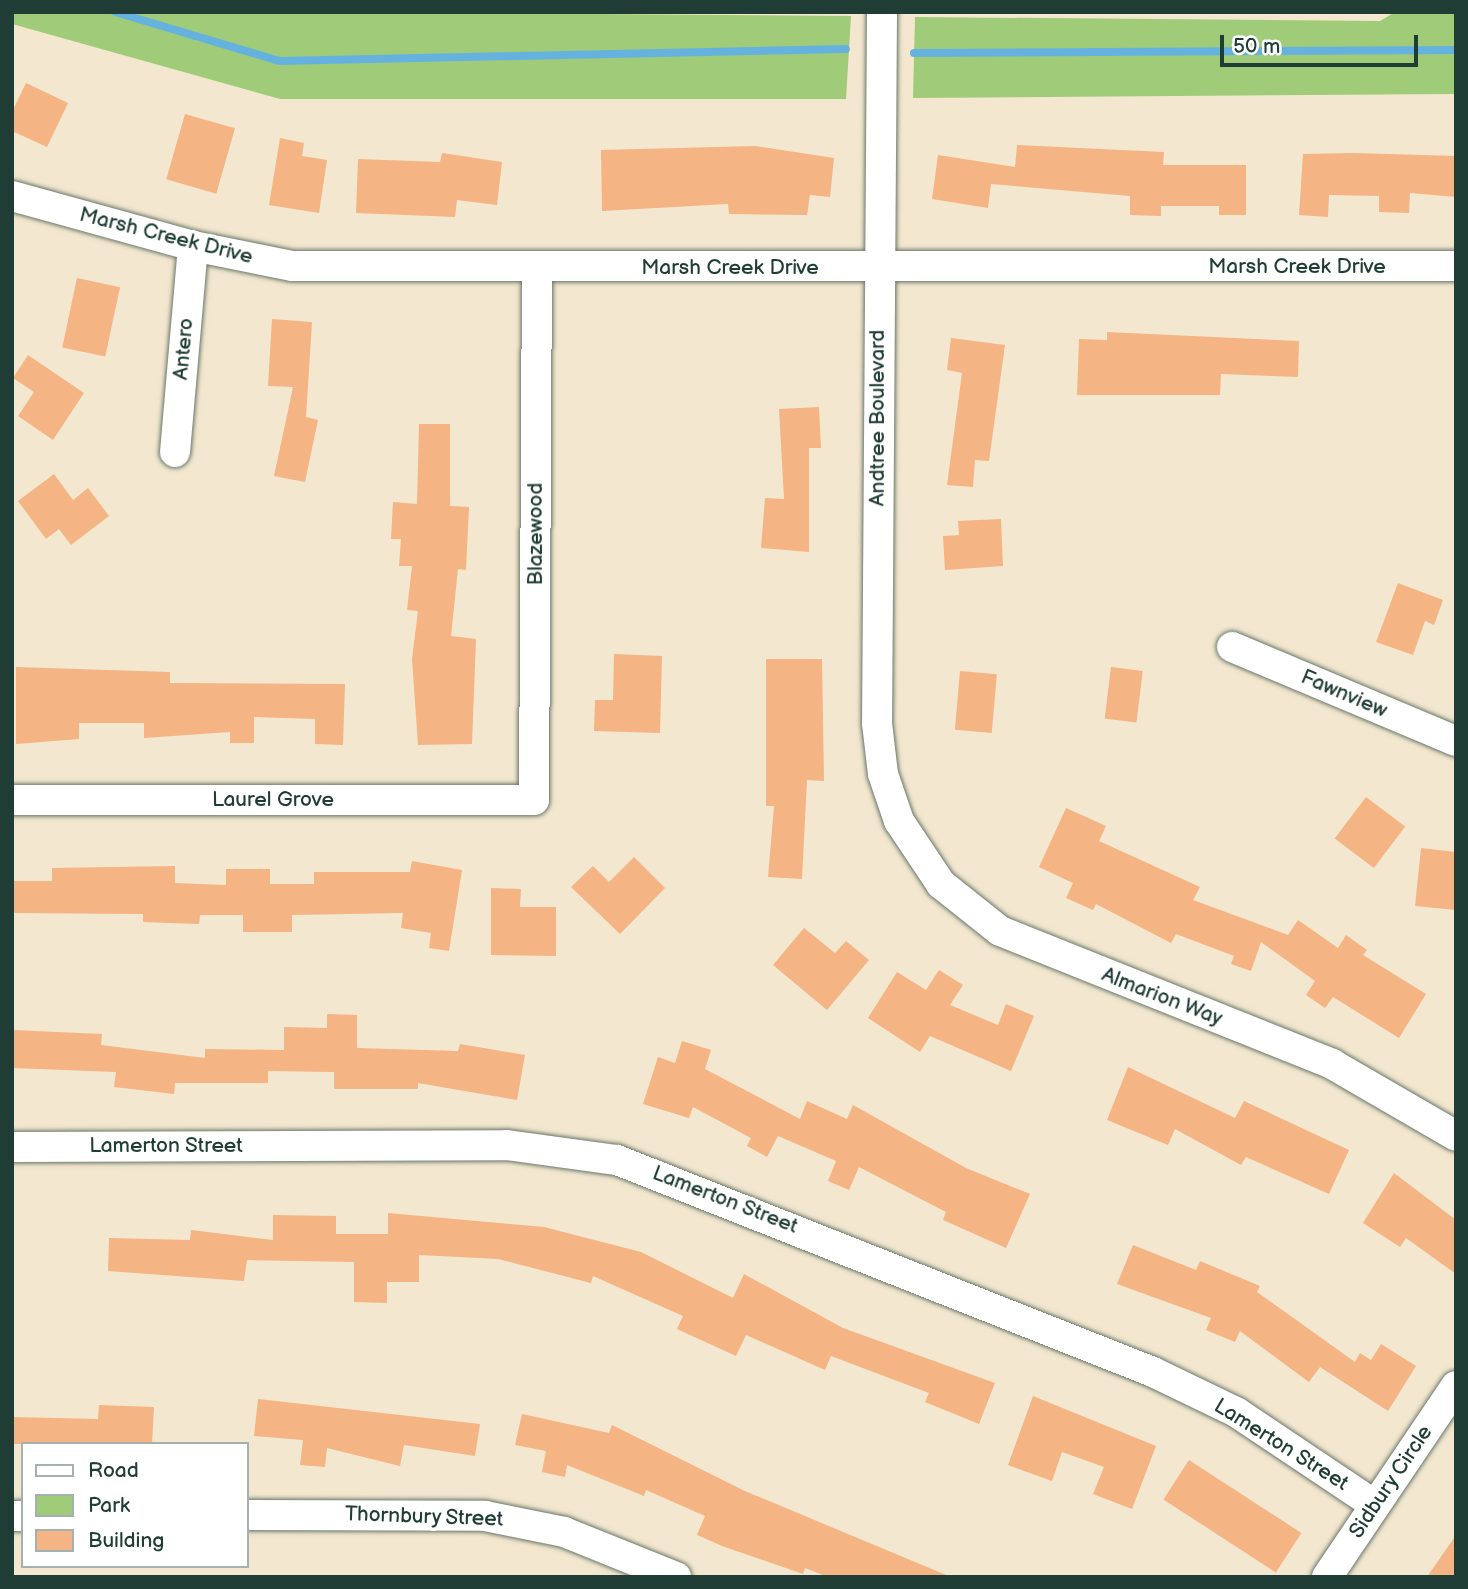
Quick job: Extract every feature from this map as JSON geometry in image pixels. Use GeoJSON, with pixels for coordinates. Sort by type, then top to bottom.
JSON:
{"type":"FeatureCollection","features":[{"type":"Feature","properties":{"kind":"street","name":"Andtree Boulevard"},"geometry":{"type":"LineString","coordinates":[[882,12],[877,723],[883,774],[899,821]]}},
{"type":"Feature","properties":{"kind":"street","name":"Marsh Creek Drive"},"geometry":{"type":"LineString","coordinates":[[12,196],[193,246],[292,266],[1456,267]]}},
{"type":"Feature","properties":{"kind":"street","name":"Antero"},"geometry":{"type":"LineString","coordinates":[[175,452],[193,246]]}},
{"type":"Feature","properties":{"kind":"street","name":"Blazewood"},"geometry":{"type":"LineString","coordinates":[[534,800],[537,268]]}},
{"type":"Feature","properties":{"kind":"street","name":"Fawnview"},"geometry":{"type":"LineString","coordinates":[[1232,647],[1456,741]]}},
{"type":"Feature","properties":{"kind":"street","name":"Laurel Grove"},"geometry":{"type":"LineString","coordinates":[[12,800],[534,800]]}},
{"type":"Feature","properties":{"kind":"street","name":"Almarion Way"},"geometry":{"type":"LineString","coordinates":[[899,821],[941,884],[1000,931],[1332,1064],[1456,1136]]}},
{"type":"Feature","properties":{"kind":"street","name":"Lamerton Street"},"geometry":{"type":"LineString","coordinates":[[12,1147],[507,1145],[617,1160],[1153,1372],[1236,1412],[1376,1505]]}},
{"type":"Feature","properties":{"kind":"street","name":"Sidbury Circle"},"geometry":{"type":"LineString","coordinates":[[1327,1577],[1456,1386]]}},
{"type":"Feature","properties":{"kind":"street","name":"Thornbury Street"},"geometry":{"type":"LineString","coordinates":[[248,1515],[485,1516],[564,1532],[676,1577]]}},
{"type":"Feature","properties":{"kind":"green space"},"geometry":{"type":"Polygon","coordinates":[[[12,12],[851,16],[846,99],[280,99],[12,24],[12,12]]]}},
{"type":"Feature","properties":{"kind":"green space"},"geometry":{"type":"Polygon","coordinates":[[[1395,12],[1456,12],[1456,94],[913,98],[915,17],[1380,21],[1395,12]]]}},
{"type":"Feature","properties":{"kind":"building"},"geometry":{"type":"Polygon","coordinates":[[[26,83],[68,103],[47,147],[12,131],[12,112],[26,83]]]}},
{"type":"Feature","properties":{"kind":"building"},"geometry":{"type":"Polygon","coordinates":[[[185,114],[235,128],[216,194],[166,179],[185,114]]]}},
{"type":"Feature","properties":{"kind":"building"},"geometry":{"type":"Polygon","coordinates":[[[280,138],[304,143],[302,156],[327,160],[319,213],[269,205],[280,138]]]}},
{"type":"Feature","properties":{"kind":"building"},"geometry":{"type":"Polygon","coordinates":[[[1017,145],[1164,152],[1163,165],[1246,165],[1246,215],[1219,215],[1219,206],[1161,206],[1161,216],[1130,215],[1130,196],[991,184],[988,208],[932,199],[938,155],[1015,167],[1017,145]]]}},
{"type":"Feature","properties":{"kind":"building"},"geometry":{"type":"Polygon","coordinates":[[[755,146],[834,158],[830,197],[810,195],[807,215],[729,214],[728,204],[602,211],[601,150],[755,146]]]}},
{"type":"Feature","properties":{"kind":"building"},"geometry":{"type":"Polygon","coordinates":[[[442,153],[502,162],[497,205],[457,200],[455,217],[356,213],[358,159],[440,162],[442,153]]]}},
{"type":"Feature","properties":{"kind":"building"},"geometry":{"type":"Polygon","coordinates":[[[1303,154],[1456,156],[1456,197],[1410,193],[1409,213],[1379,212],[1379,196],[1329,195],[1328,217],[1299,215],[1303,154]]]}},
{"type":"Feature","properties":{"kind":"building"},"geometry":{"type":"Polygon","coordinates":[[[77,278],[120,287],[105,357],[62,347],[77,278]]]}},
{"type":"Feature","properties":{"kind":"building"},"geometry":{"type":"Polygon","coordinates":[[[272,319],[312,322],[306,417],[318,420],[305,482],[274,476],[293,387],[268,386],[272,319]]]}},
{"type":"Feature","properties":{"kind":"building"},"geometry":{"type":"Polygon","coordinates":[[[1107,332],[1299,341],[1298,377],[1221,374],[1220,395],[1077,395],[1079,339],[1107,340],[1107,332]]]}},
{"type":"Feature","properties":{"kind":"building"},"geometry":{"type":"Polygon","coordinates":[[[951,338],[1005,345],[989,461],[975,460],[973,487],[947,485],[962,373],[947,370],[951,338]]]}},
{"type":"Feature","properties":{"kind":"building"},"geometry":{"type":"Polygon","coordinates":[[[28,355],[84,393],[53,440],[18,416],[34,392],[13,378],[28,355]]]}},
{"type":"Feature","properties":{"kind":"building"},"geometry":{"type":"Polygon","coordinates":[[[819,407],[821,448],[809,448],[809,552],[761,548],[765,498],[784,499],[779,409],[819,407]]]}},
{"type":"Feature","properties":{"kind":"building"},"geometry":{"type":"Polygon","coordinates":[[[419,424],[450,424],[450,506],[469,507],[466,570],[458,569],[451,636],[476,639],[472,744],[418,745],[412,659],[418,611],[407,610],[412,566],[399,566],[401,539],[391,539],[393,502],[417,504],[419,424]]]}},
{"type":"Feature","properties":{"kind":"building"},"geometry":{"type":"Polygon","coordinates":[[[54,474],[73,500],[88,488],[109,516],[71,545],[59,529],[46,539],[18,501],[54,474]]]}},
{"type":"Feature","properties":{"kind":"building"},"geometry":{"type":"Polygon","coordinates":[[[1001,519],[1003,566],[945,570],[943,536],[959,535],[958,521],[1001,519]]]}},
{"type":"Feature","properties":{"kind":"building"},"geometry":{"type":"Polygon","coordinates":[[[1398,583],[1443,600],[1434,625],[1425,621],[1413,655],[1376,642],[1398,583]]]}},
{"type":"Feature","properties":{"kind":"building"},"geometry":{"type":"Polygon","coordinates":[[[614,654],[662,656],[660,733],[594,731],[595,700],[613,700],[614,654]]]}},
{"type":"Feature","properties":{"kind":"building"},"geometry":{"type":"Polygon","coordinates":[[[766,659],[822,659],[824,781],[807,780],[802,879],[768,877],[774,806],[766,806],[766,659]]]}},
{"type":"Feature","properties":{"kind":"building"},"geometry":{"type":"Polygon","coordinates":[[[16,667],[170,672],[170,683],[345,684],[343,745],[315,744],[315,719],[254,717],[254,743],[230,743],[230,732],[144,738],[144,723],[79,723],[79,739],[16,744],[16,667]]]}},
{"type":"Feature","properties":{"kind":"building"},"geometry":{"type":"Polygon","coordinates":[[[1111,667],[1143,671],[1136,723],[1105,719],[1111,667]]]}},
{"type":"Feature","properties":{"kind":"building"},"geometry":{"type":"Polygon","coordinates":[[[960,671],[997,674],[992,733],[955,730],[960,671]]]}},
{"type":"Feature","properties":{"kind":"building"},"geometry":{"type":"Polygon","coordinates":[[[1366,797],[1405,826],[1374,868],[1335,839],[1366,797]]]}},
{"type":"Feature","properties":{"kind":"building"},"geometry":{"type":"Polygon","coordinates":[[[1066,808],[1106,826],[1099,841],[1200,887],[1193,900],[1288,935],[1298,920],[1338,948],[1346,935],[1367,950],[1363,955],[1426,994],[1399,1038],[1333,997],[1325,1008],[1306,995],[1315,981],[1261,942],[1251,971],[1231,964],[1234,956],[1176,934],[1171,943],[1096,904],[1093,910],[1066,898],[1073,883],[1039,867],[1066,808]]]}},
{"type":"Feature","properties":{"kind":"building"},"geometry":{"type":"Polygon","coordinates":[[[1421,848],[1456,852],[1456,910],[1415,906],[1421,848]]]}},
{"type":"Feature","properties":{"kind":"building"},"geometry":{"type":"Polygon","coordinates":[[[634,857],[665,888],[620,934],[571,887],[593,866],[609,882],[634,857]]]}},
{"type":"Feature","properties":{"kind":"building"},"geometry":{"type":"Polygon","coordinates":[[[412,861],[462,870],[449,951],[429,948],[431,933],[401,928],[403,913],[292,915],[292,932],[243,932],[243,915],[200,915],[199,924],[143,922],[143,914],[12,913],[12,881],[52,881],[52,868],[175,866],[175,883],[226,885],[226,869],[270,869],[270,884],[314,884],[314,872],[410,872],[412,861]]]}},
{"type":"Feature","properties":{"kind":"building"},"geometry":{"type":"Polygon","coordinates":[[[491,888],[521,889],[520,907],[556,907],[556,956],[491,955],[491,888]]]}},
{"type":"Feature","properties":{"kind":"building"},"geometry":{"type":"Polygon","coordinates":[[[804,928],[835,953],[846,941],[869,960],[827,1010],[773,965],[804,928]]]}},
{"type":"Feature","properties":{"kind":"building"},"geometry":{"type":"Polygon","coordinates":[[[939,970],[963,985],[950,1005],[998,1025],[1006,1004],[1034,1016],[1011,1071],[930,1036],[920,1052],[868,1018],[897,972],[926,990],[939,970]]]}},
{"type":"Feature","properties":{"kind":"building"},"geometry":{"type":"Polygon","coordinates":[[[327,1014],[357,1015],[357,1048],[458,1051],[460,1044],[525,1055],[517,1100],[418,1083],[418,1089],[334,1089],[334,1072],[268,1071],[268,1083],[175,1083],[174,1094],[114,1087],[116,1072],[12,1068],[12,1030],[102,1034],[101,1045],[205,1058],[205,1049],[284,1050],[284,1027],[327,1028],[327,1014]]]}},
{"type":"Feature","properties":{"kind":"building"},"geometry":{"type":"Polygon","coordinates":[[[682,1041],[711,1050],[705,1069],[800,1119],[807,1101],[847,1119],[853,1105],[966,1168],[1030,1194],[1006,1248],[943,1220],[946,1212],[859,1167],[849,1190],[828,1181],[836,1161],[778,1136],[767,1157],[747,1146],[751,1138],[693,1107],[689,1118],[643,1104],[658,1057],[675,1063],[682,1041]]]}},
{"type":"Feature","properties":{"kind":"building"},"geometry":{"type":"Polygon","coordinates":[[[1128,1067],[1235,1118],[1244,1101],[1349,1150],[1329,1194],[1246,1157],[1241,1165],[1175,1129],[1168,1145],[1107,1120],[1128,1067]]]}},
{"type":"Feature","properties":{"kind":"building"},"geometry":{"type":"Polygon","coordinates":[[[1394,1173],[1456,1220],[1456,1274],[1406,1238],[1400,1247],[1363,1223],[1394,1173]]]}},
{"type":"Feature","properties":{"kind":"building"},"geometry":{"type":"Polygon","coordinates":[[[388,1213],[544,1227],[641,1252],[733,1298],[744,1274],[843,1328],[995,1383],[979,1424],[925,1402],[929,1393],[831,1356],[825,1370],[746,1335],[736,1356],[677,1329],[683,1316],[593,1276],[591,1283],[498,1259],[419,1255],[419,1282],[387,1282],[387,1303],[354,1302],[354,1262],[247,1260],[244,1281],[108,1271],[109,1238],[190,1240],[191,1230],[273,1240],[273,1215],[336,1216],[336,1234],[388,1234],[388,1213]]]}},
{"type":"Feature","properties":{"kind":"building"},"geometry":{"type":"Polygon","coordinates":[[[1133,1245],[1196,1270],[1200,1261],[1260,1286],[1257,1292],[1355,1362],[1360,1353],[1371,1360],[1381,1344],[1416,1366],[1388,1411],[1320,1367],[1309,1382],[1240,1331],[1235,1342],[1206,1330],[1211,1318],[1117,1284],[1133,1245]]]}},
{"type":"Feature","properties":{"kind":"building"},"geometry":{"type":"Polygon","coordinates":[[[1033,1396],[1156,1446],[1132,1509],[1093,1494],[1104,1467],[1062,1452],[1052,1481],[1008,1465],[1033,1396]]]}},
{"type":"Feature","properties":{"kind":"building"},"geometry":{"type":"Polygon","coordinates":[[[258,1399],[480,1424],[475,1456],[404,1445],[400,1466],[327,1448],[325,1467],[300,1465],[303,1440],[254,1436],[258,1399]]]}},
{"type":"Feature","properties":{"kind":"building"},"geometry":{"type":"Polygon","coordinates":[[[99,1405],[154,1407],[152,1442],[12,1444],[12,1417],[98,1419],[99,1405]]]}},
{"type":"Feature","properties":{"kind":"building"},"geometry":{"type":"Polygon","coordinates":[[[522,1414],[609,1433],[612,1425],[745,1491],[951,1577],[828,1577],[805,1568],[803,1574],[722,1546],[697,1535],[705,1516],[646,1490],[644,1496],[567,1465],[565,1477],[542,1472],[546,1451],[515,1445],[522,1414]]]}},
{"type":"Feature","properties":{"kind":"building"},"geometry":{"type":"Polygon","coordinates":[[[1189,1460],[1301,1533],[1276,1572],[1163,1499],[1189,1460]]]}},
{"type":"Feature","properties":{"kind":"building"},"geometry":{"type":"Polygon","coordinates":[[[1456,1535],[1456,1577],[1427,1577],[1456,1535]]]}},
{"type":"Feature","properties":{"kind":"waterway"},"geometry":{"type":"LineString","coordinates":[[115,12],[279,61],[846,49]]}},
{"type":"Feature","properties":{"kind":"waterway"},"geometry":{"type":"LineString","coordinates":[[914,53],[1456,50]]}}]}
